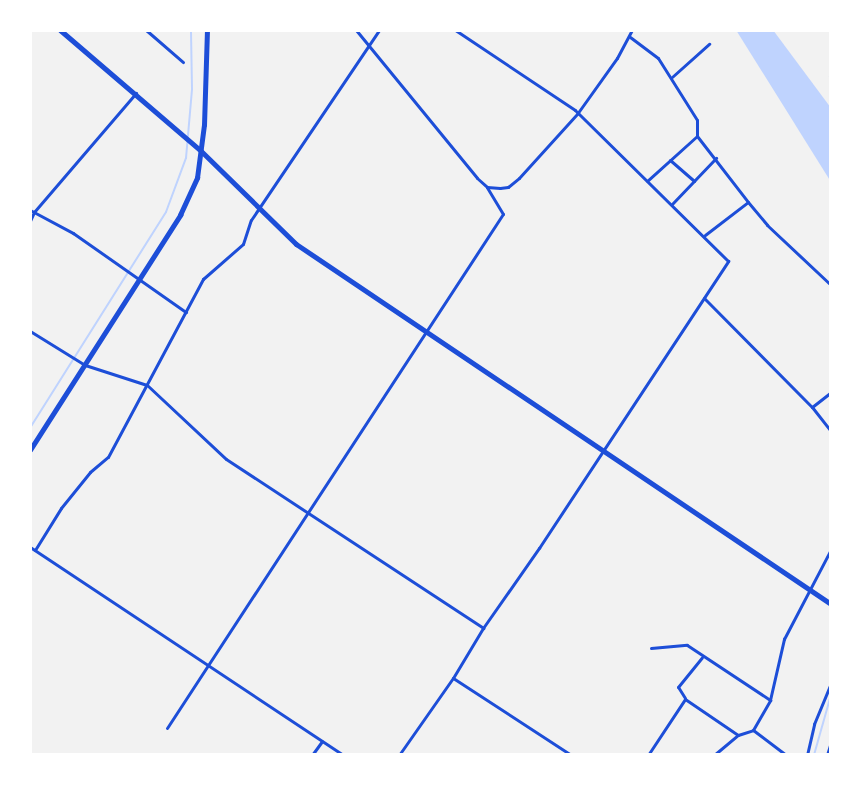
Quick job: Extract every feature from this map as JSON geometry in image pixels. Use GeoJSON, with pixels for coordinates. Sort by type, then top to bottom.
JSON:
{"type":"FeatureCollection","features":[{"type":"Feature","properties":{"kind":"main road"},"geometry":{"type":"LineString","coordinates":[[60,30],[201,151],[296,244],[603,448],[831,604]]}},
{"type":"Feature","properties":{"kind":"main road"},"geometry":{"type":"LineString","coordinates":[[828,755],[831,745]]}},
{"type":"Feature","properties":{"kind":"street"},"geometry":{"type":"LineString","coordinates":[[146,30],[183,62]]}},
{"type":"Feature","properties":{"kind":"street"},"geometry":{"type":"LineString","coordinates":[[30,450],[180,215],[197,178],[201,151],[207,30]]}},
{"type":"Feature","properties":{"kind":"street"},"geometry":{"type":"LineString","coordinates":[[167,728],[503,214],[487,187],[477,178],[356,30]]}},
{"type":"Feature","properties":{"kind":"street"},"geometry":{"type":"LineString","coordinates":[[35,550],[61,507],[90,472],[108,457],[203,279],[243,244],[251,220],[379,30]]}},
{"type":"Feature","properties":{"kind":"street"},"geometry":{"type":"LineString","coordinates":[[399,755],[453,678],[483,628],[728,261],[705,235],[578,114],[455,30]]}},
{"type":"Feature","properties":{"kind":"street"},"geometry":{"type":"LineString","coordinates":[[487,187],[508,186],[519,178],[578,114],[630,37],[632,30]]}},
{"type":"Feature","properties":{"kind":"street"},"geometry":{"type":"LineString","coordinates":[[630,37],[658,58],[697,120],[697,136],[748,202],[767,225],[831,285]]}},
{"type":"Feature","properties":{"kind":"street"},"geometry":{"type":"LineString","coordinates":[[671,77],[709,44]]}},
{"type":"Feature","properties":{"kind":"street"},"geometry":{"type":"LineString","coordinates":[[30,221],[32,211],[136,93]]}},
{"type":"Feature","properties":{"kind":"street"},"geometry":{"type":"LineString","coordinates":[[647,181],[697,136]]}},
{"type":"Feature","properties":{"kind":"street"},"geometry":{"type":"LineString","coordinates":[[672,204],[716,158]]}},
{"type":"Feature","properties":{"kind":"street"},"geometry":{"type":"LineString","coordinates":[[670,160],[694,182]]}},
{"type":"Feature","properties":{"kind":"street"},"geometry":{"type":"LineString","coordinates":[[705,235],[748,202]]}},
{"type":"Feature","properties":{"kind":"street"},"geometry":{"type":"LineString","coordinates":[[32,211],[73,233],[186,312]]}},
{"type":"Feature","properties":{"kind":"street"},"geometry":{"type":"LineString","coordinates":[[704,297],[812,407],[831,431]]}},
{"type":"Feature","properties":{"kind":"street"},"geometry":{"type":"LineString","coordinates":[[30,331],[86,365],[147,385],[226,459],[483,628]]}},
{"type":"Feature","properties":{"kind":"street"},"geometry":{"type":"LineString","coordinates":[[812,407],[831,392]]}},
{"type":"Feature","properties":{"kind":"street"},"geometry":{"type":"LineString","coordinates":[[30,547],[343,755]]}},
{"type":"Feature","properties":{"kind":"street"},"geometry":{"type":"LineString","coordinates":[[714,755],[738,735],[753,730],[770,700],[784,639],[831,549]]}},
{"type":"Feature","properties":{"kind":"street"},"geometry":{"type":"LineString","coordinates":[[651,648],[687,645],[770,700]]}},
{"type":"Feature","properties":{"kind":"street"},"geometry":{"type":"LineString","coordinates":[[702,657],[678,687],[685,699],[738,735]]}},
{"type":"Feature","properties":{"kind":"street"},"geometry":{"type":"LineString","coordinates":[[453,678],[572,755]]}},
{"type":"Feature","properties":{"kind":"street"},"geometry":{"type":"LineString","coordinates":[[807,755],[814,724],[831,683]]}},
{"type":"Feature","properties":{"kind":"street"},"geometry":{"type":"LineString","coordinates":[[648,755],[685,699]]}},
{"type":"Feature","properties":{"kind":"street"},"geometry":{"type":"LineString","coordinates":[[753,730],[786,755]]}},
{"type":"Feature","properties":{"kind":"street"},"geometry":{"type":"LineString","coordinates":[[312,755],[322,741]]}},
{"type":"Feature","properties":{"kind":"water"},"geometry":{"type":"Polygon","coordinates":[[[736,30],[773,30],[831,108],[831,182],[736,30]]]}},
{"type":"Feature","properties":{"kind":"waterway"},"geometry":{"type":"LineString","coordinates":[[30,428],[166,212],[186,158],[192,89],[191,30]]}},
{"type":"Feature","properties":{"kind":"waterway"},"geometry":{"type":"LineString","coordinates":[[814,755],[831,695]]}}]}
